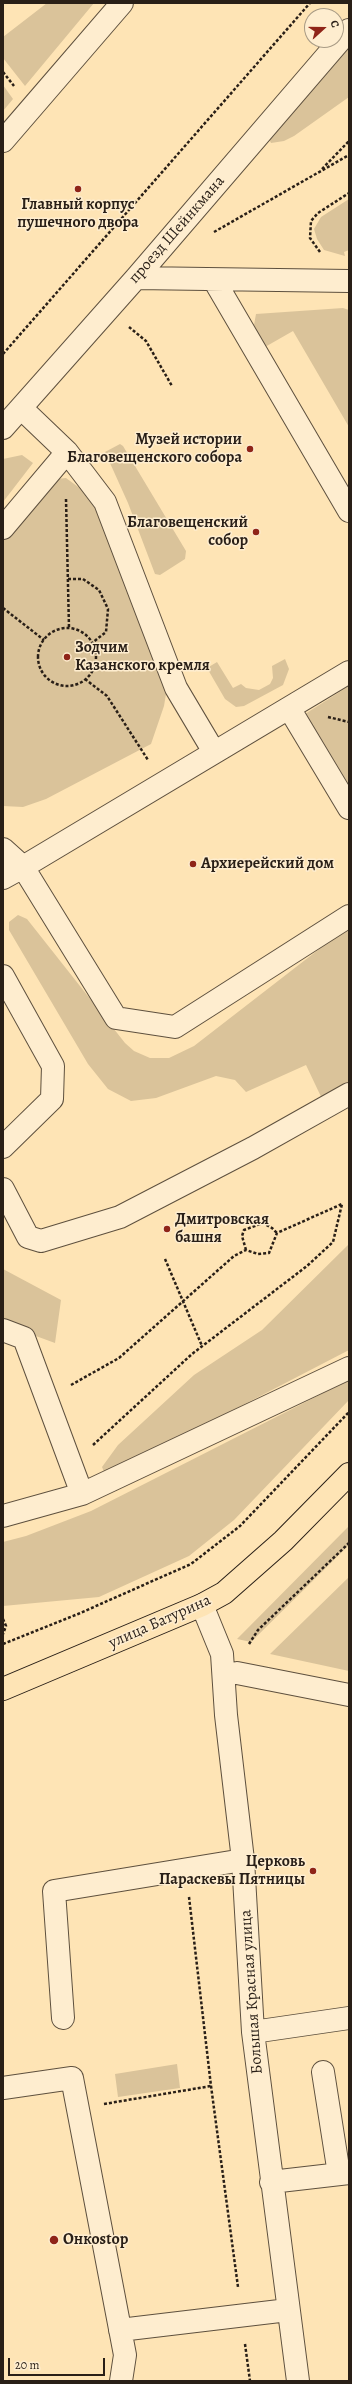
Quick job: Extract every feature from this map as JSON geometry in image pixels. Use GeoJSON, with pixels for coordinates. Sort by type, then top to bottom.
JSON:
{"type":"FeatureCollection","features":[{"type":"Feature","properties":{"kind":"main road","name":"улица Батурина"},"geometry":{"type":"LineString","coordinates":[[3,1689],[202,1605],[224,1593],[283,1541],[349,1474]]}},
{"type":"Feature","properties":{"kind":"street"},"geometry":{"type":"LineString","coordinates":[[3,141],[122,3]]}},
{"type":"Feature","properties":{"kind":"street","name":"проезд Шейнкмана"},"geometry":{"type":"LineString","coordinates":[[3,428],[136,278],[349,30]]}},
{"type":"Feature","properties":{"kind":"street"},"geometry":{"type":"LineString","coordinates":[[136,278],[214,280],[349,280]]}},
{"type":"Feature","properties":{"kind":"street"},"geometry":{"type":"LineString","coordinates":[[214,280],[349,512]]}},
{"type":"Feature","properties":{"kind":"street"},"geometry":{"type":"LineString","coordinates":[[21,408],[66,452],[105,502],[176,688],[214,752]]}},
{"type":"Feature","properties":{"kind":"street"},"geometry":{"type":"LineString","coordinates":[[3,528],[66,452]]}},
{"type":"Feature","properties":{"kind":"street"},"geometry":{"type":"LineString","coordinates":[[3,878],[349,672]]}},
{"type":"Feature","properties":{"kind":"street"},"geometry":{"type":"LineString","coordinates":[[290,708],[349,808]]}},
{"type":"Feature","properties":{"kind":"street"},"geometry":{"type":"LineString","coordinates":[[3,849],[23,867],[116,1018],[174,1027],[349,916]]}},
{"type":"Feature","properties":{"kind":"street"},"geometry":{"type":"LineString","coordinates":[[3,976],[53,1066],[52,1099],[3,1147]]}},
{"type":"Feature","properties":{"kind":"street"},"geometry":{"type":"LineString","coordinates":[[3,1189],[28,1237],[41,1241],[120,1217],[253,1148],[349,1094]]}},
{"type":"Feature","properties":{"kind":"street"},"geometry":{"type":"LineString","coordinates":[[3,1330],[24,1338],[82,1494]]}},
{"type":"Feature","properties":{"kind":"street"},"geometry":{"type":"LineString","coordinates":[[3,1516],[82,1494],[349,1368]]}},
{"type":"Feature","properties":{"kind":"street","name":"Большая Красная улица"},"geometry":{"type":"LineString","coordinates":[[202,1605],[222,1654],[226,1715],[243,1860],[253,2032],[298,2381]]}},
{"type":"Feature","properties":{"kind":"street"},"geometry":{"type":"LineString","coordinates":[[237,1673],[349,1695]]}},
{"type":"Feature","properties":{"kind":"street"},"geometry":{"type":"LineString","coordinates":[[64,2018],[54,1891],[243,1860]]}},
{"type":"Feature","properties":{"kind":"street"},"geometry":{"type":"LineString","coordinates":[[253,2032],[349,2018]]}},
{"type":"Feature","properties":{"kind":"street"},"geometry":{"type":"LineString","coordinates":[[272,2182],[344,2174],[323,2072]]}},
{"type":"Feature","properties":{"kind":"street"},"geometry":{"type":"LineString","coordinates":[[3,2088],[72,2078],[125,2355],[120,2381]]}},
{"type":"Feature","properties":{"kind":"street"},"geometry":{"type":"LineString","coordinates":[[120,2330],[288,2310]]}},
{"type":"Feature","properties":{"kind":"path"},"geometry":{"type":"LineString","coordinates":[[3,354],[310,3]]}},
{"type":"Feature","properties":{"kind":"path"},"geometry":{"type":"LineString","coordinates":[[320,170],[349,141]]}},
{"type":"Feature","properties":{"kind":"path"},"geometry":{"type":"LineString","coordinates":[[211,234],[320,170],[349,155]]}},
{"type":"Feature","properties":{"kind":"path"},"geometry":{"type":"LineString","coordinates":[[326,257],[316,248],[310,238],[311,221],[318,213],[349,193]]}},
{"type":"Feature","properties":{"kind":"path"},"geometry":{"type":"LineString","coordinates":[[108,309],[146,341],[172,386]]}},
{"type":"Feature","properties":{"kind":"path"},"geometry":{"type":"LineString","coordinates":[[66,452],[69,628]]}},
{"type":"Feature","properties":{"kind":"path"},"geometry":{"type":"LineString","coordinates":[[68,579],[83,579],[99,590],[108,609],[106,632],[92,644]]}},
{"type":"Feature","properties":{"kind":"path"},"geometry":{"type":"LineString","coordinates":[[3,608],[44,640]]}},
{"type":"Feature","properties":{"kind":"path"},"geometry":{"type":"LineString","coordinates":[[69,628],[86,636],[92,644],[95,662],[92,672],[85,679],[68,686],[50,681],[43,675],[38,657],[44,640],[50,633],[69,628]]}},
{"type":"Feature","properties":{"kind":"path"},"geometry":{"type":"LineString","coordinates":[[85,679],[107,696],[162,782]]}},
{"type":"Feature","properties":{"kind":"path"},"geometry":{"type":"LineString","coordinates":[[46,1398],[119,1358],[234,1256],[246,1250],[258,1254],[269,1254],[277,1233],[342,1204],[333,1242],[306,1266],[202,1346],[71,1466]]}},
{"type":"Feature","properties":{"kind":"path"},"geometry":{"type":"LineString","coordinates":[[246,1250],[242,1236],[244,1230],[257,1223],[263,1223],[277,1233]]}},
{"type":"Feature","properties":{"kind":"path"},"geometry":{"type":"LineString","coordinates":[[165,1259],[202,1346]]}},
{"type":"Feature","properties":{"kind":"path"},"geometry":{"type":"LineString","coordinates":[[3,1644],[78,1614],[191,1564],[240,1526],[349,1412]]}},
{"type":"Feature","properties":{"kind":"path"},"geometry":{"type":"LineString","coordinates":[[247,1648],[258,1630],[349,1543]]}},
{"type":"Feature","properties":{"kind":"path"},"geometry":{"type":"LineString","coordinates":[[3,1619],[6,1626],[3,1634]]}},
{"type":"Feature","properties":{"kind":"path"},"geometry":{"type":"LineString","coordinates":[[186,1870],[210,2086],[250,2381]]}},
{"type":"Feature","properties":{"kind":"path"},"geometry":{"type":"LineString","coordinates":[[78,2108],[210,2086]]}},
{"type":"Feature","properties":{"kind":"shaded area"},"geometry":{"type":"Polygon","coordinates":[[[47,3],[94,3],[25,86],[3,58],[3,37],[47,3]]]}},
{"type":"Feature","properties":{"kind":"shaded area"},"geometry":{"type":"Polygon","coordinates":[[[349,42],[349,97],[294,136],[284,141],[271,143],[268,137],[349,42]]]}},
{"type":"Feature","properties":{"kind":"shaded area"},"geometry":{"type":"Polygon","coordinates":[[[3,85],[13,99],[3,111],[3,85]]]}},
{"type":"Feature","properties":{"kind":"shaded area"},"geometry":{"type":"Polygon","coordinates":[[[349,199],[349,250],[344,252],[345,256],[324,250],[317,239],[314,229],[321,217],[349,199]]]}},
{"type":"Feature","properties":{"kind":"shaded area"},"geometry":{"type":"Polygon","coordinates":[[[343,308],[349,310],[349,427],[293,331],[265,347],[254,325],[256,314],[343,308]]]}},
{"type":"Feature","properties":{"kind":"shaded area"},"geometry":{"type":"Polygon","coordinates":[[[120,444],[123,446],[186,551],[185,559],[160,575],[155,574],[128,503],[105,452],[120,444]]]}},
{"type":"Feature","properties":{"kind":"shaded area"},"geometry":{"type":"Polygon","coordinates":[[[22,455],[33,463],[3,502],[3,459],[22,455]]]}},
{"type":"Feature","properties":{"kind":"shaded area"},"geometry":{"type":"Polygon","coordinates":[[[66,478],[81,489],[99,511],[166,694],[164,706],[151,744],[46,799],[23,807],[3,806],[3,540],[46,486],[56,479],[66,478]]]}},
{"type":"Feature","properties":{"kind":"shaded area"},"geometry":{"type":"Polygon","coordinates":[[[285,659],[289,669],[283,685],[244,706],[236,707],[225,699],[207,668],[217,662],[233,688],[241,684],[246,688],[259,690],[270,684],[273,678],[272,666],[285,659]]]}},
{"type":"Feature","properties":{"kind":"shaded area"},"geometry":{"type":"Polygon","coordinates":[[[349,686],[349,797],[305,714],[349,686]]]}},
{"type":"Feature","properties":{"kind":"shaded area"},"geometry":{"type":"Polygon","coordinates":[[[18,915],[27,919],[125,1043],[134,1051],[150,1058],[169,1058],[194,1046],[349,926],[349,1089],[324,1103],[306,1065],[246,1092],[235,1080],[216,1076],[156,1098],[131,1101],[108,1089],[88,1064],[9,930],[9,922],[18,915]]]}},
{"type":"Feature","properties":{"kind":"shaded area"},"geometry":{"type":"Polygon","coordinates":[[[349,1240],[349,1350],[106,1476],[102,1467],[118,1445],[194,1375],[262,1330],[348,1245],[349,1240]]]}},
{"type":"Feature","properties":{"kind":"shaded area"},"geometry":{"type":"Polygon","coordinates":[[[3,1269],[61,1300],[55,1343],[3,1324],[3,1269]]]}},
{"type":"Feature","properties":{"kind":"shaded area"},"geometry":{"type":"Polygon","coordinates":[[[349,1380],[349,1400],[234,1520],[189,1556],[99,1597],[3,1606],[3,1542],[26,1536],[91,1511],[349,1380]]]}},
{"type":"Feature","properties":{"kind":"shaded area"},"geometry":{"type":"Polygon","coordinates":[[[349,1526],[349,1545],[251,1642],[237,1639],[349,1526]]]}},
{"type":"Feature","properties":{"kind":"shaded area"},"geometry":{"type":"Polygon","coordinates":[[[349,1577],[349,1671],[270,1654],[349,1577]]]}},
{"type":"Feature","properties":{"kind":"shaded area"},"geometry":{"type":"Polygon","coordinates":[[[177,2064],[180,2088],[118,2097],[115,2074],[177,2064]]]}},
{"type":"Feature","properties":{"kind":"place","name":"Главный корпус пушечного двора"},"geometry":{"type":"Point","coordinates":[78,189]}},
{"type":"Feature","properties":{"kind":"place","name":"Музей истории Благовещенского собора"},"geometry":{"type":"Point","coordinates":[250,449]}},
{"type":"Feature","properties":{"kind":"place","name":"Благовещенский собор"},"geometry":{"type":"Point","coordinates":[256,532]}},
{"type":"Feature","properties":{"kind":"place","name":"Зодчим Казанского кремля"},"geometry":{"type":"Point","coordinates":[67,657]}},
{"type":"Feature","properties":{"kind":"place","name":"Архиерейский дом"},"geometry":{"type":"Point","coordinates":[193,864]}},
{"type":"Feature","properties":{"kind":"place","name":"Дмитровская башня"},"geometry":{"type":"Point","coordinates":[167,1229]}},
{"type":"Feature","properties":{"kind":"place","name":"Церковь Параскевы Пятницы"},"geometry":{"type":"Point","coordinates":[313,1871]}},
{"type":"Feature","properties":{"kind":"place","name":"Онкоstop"},"geometry":{"type":"Point","coordinates":[54,2240]}}]}
